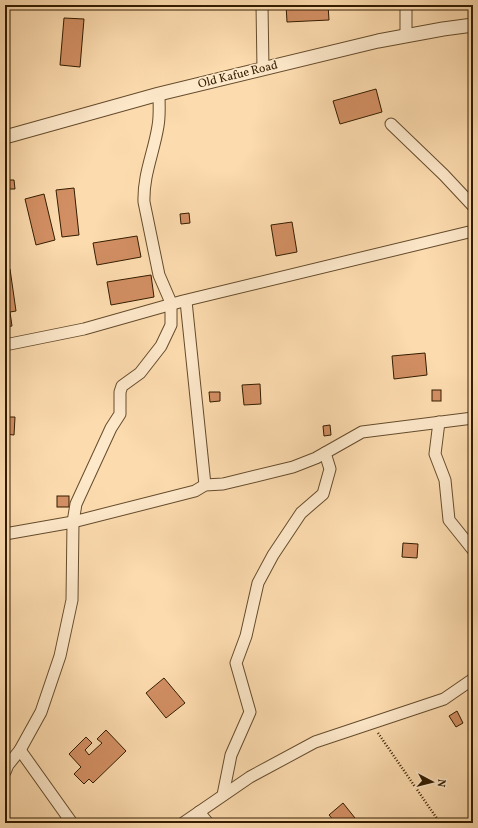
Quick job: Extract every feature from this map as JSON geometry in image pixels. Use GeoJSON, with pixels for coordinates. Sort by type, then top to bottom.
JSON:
{"type":"FeatureCollection","features":[{"type":"Feature","properties":{"kind":"street"},"geometry":{"type":"LineString","coordinates":[[262,5],[263,69]]}},
{"type":"Feature","properties":{"kind":"street"},"geometry":{"type":"LineString","coordinates":[[406,5],[406,36]]}},
{"type":"Feature","properties":{"kind":"street","name":"Old Kafue Road"},"geometry":{"type":"LineString","coordinates":[[5,137],[159,94],[263,69],[406,36],[473,25]]}},
{"type":"Feature","properties":{"kind":"street"},"geometry":{"type":"LineString","coordinates":[[5,772],[8,765],[20,750],[41,712],[60,656],[72,600],[73,522],[76,504],[111,428],[120,414],[120,392],[122,386],[140,373],[161,346],[171,325],[172,305],[169,294],[159,274],[144,202],[145,180],[158,126],[159,94]]}},
{"type":"Feature","properties":{"kind":"street"},"geometry":{"type":"LineString","coordinates":[[390,124],[444,175],[473,206]]}},
{"type":"Feature","properties":{"kind":"street"},"geometry":{"type":"LineString","coordinates":[[5,346],[84,329],[186,301],[473,231]]}},
{"type":"Feature","properties":{"kind":"street"},"geometry":{"type":"LineString","coordinates":[[186,301],[205,485]]}},
{"type":"Feature","properties":{"kind":"street"},"geometry":{"type":"LineString","coordinates":[[5,534],[73,522],[195,491],[205,485],[223,484],[293,467],[325,453],[362,432],[473,418]]}},
{"type":"Feature","properties":{"kind":"street"},"geometry":{"type":"LineString","coordinates":[[439,422],[435,454],[445,480],[449,520],[473,550]]}},
{"type":"Feature","properties":{"kind":"street"},"geometry":{"type":"LineString","coordinates":[[223,795],[232,755],[250,712],[236,663],[246,636],[258,583],[273,555],[301,513],[323,494],[330,469],[325,453]]}},
{"type":"Feature","properties":{"kind":"street"},"geometry":{"type":"LineString","coordinates":[[183,823],[250,777],[315,742],[444,699],[473,678]]}},
{"type":"Feature","properties":{"kind":"street"},"geometry":{"type":"LineString","coordinates":[[20,750],[72,823]]}},
{"type":"Feature","properties":{"kind":"street"},"geometry":{"type":"LineString","coordinates":[[199,812],[208,823]]}},
{"type":"Feature","properties":{"kind":"path"},"geometry":{"type":"LineString","coordinates":[[371,723],[440,823]]}},
{"type":"Feature","properties":{"kind":"building"},"geometry":{"type":"Polygon","coordinates":[[[286,5],[328,5],[329,20],[287,22],[286,5]]]}},
{"type":"Feature","properties":{"kind":"building"},"geometry":{"type":"Polygon","coordinates":[[[64,18],[84,19],[80,67],[60,65],[64,18]]]}},
{"type":"Feature","properties":{"kind":"building"},"geometry":{"type":"Polygon","coordinates":[[[376,89],[382,112],[340,124],[333,101],[376,89]]]}},
{"type":"Feature","properties":{"kind":"building"},"geometry":{"type":"Polygon","coordinates":[[[5,180],[14,180],[15,189],[5,189],[5,180]]]}},
{"type":"Feature","properties":{"kind":"building"},"geometry":{"type":"Polygon","coordinates":[[[74,188],[79,235],[62,237],[56,190],[74,188]]]}},
{"type":"Feature","properties":{"kind":"building"},"geometry":{"type":"Polygon","coordinates":[[[44,194],[55,240],[36,245],[25,199],[44,194]]]}},
{"type":"Feature","properties":{"kind":"building"},"geometry":{"type":"Polygon","coordinates":[[[189,213],[190,223],[181,224],[180,214],[189,213]]]}},
{"type":"Feature","properties":{"kind":"building"},"geometry":{"type":"Polygon","coordinates":[[[292,222],[297,252],[276,256],[271,225],[292,222]]]}},
{"type":"Feature","properties":{"kind":"building"},"geometry":{"type":"Polygon","coordinates":[[[137,236],[141,257],[97,265],[93,243],[137,236]]]}},
{"type":"Feature","properties":{"kind":"building"},"geometry":{"type":"Polygon","coordinates":[[[5,269],[10,269],[16,311],[10,312],[12,326],[5,327],[5,269]]]}},
{"type":"Feature","properties":{"kind":"building"},"geometry":{"type":"Polygon","coordinates":[[[151,275],[154,297],[111,305],[107,282],[151,275]]]}},
{"type":"Feature","properties":{"kind":"building"},"geometry":{"type":"Polygon","coordinates":[[[425,353],[427,375],[394,379],[392,356],[425,353]]]}},
{"type":"Feature","properties":{"kind":"building"},"geometry":{"type":"Polygon","coordinates":[[[260,384],[261,404],[244,405],[242,385],[260,384]]]}},
{"type":"Feature","properties":{"kind":"building"},"geometry":{"type":"Polygon","coordinates":[[[432,390],[441,390],[441,401],[432,401],[432,390]]]}},
{"type":"Feature","properties":{"kind":"building"},"geometry":{"type":"Polygon","coordinates":[[[209,392],[220,392],[220,401],[210,402],[209,392]]]}},
{"type":"Feature","properties":{"kind":"building"},"geometry":{"type":"Polygon","coordinates":[[[5,417],[15,417],[14,435],[5,434],[5,417]]]}},
{"type":"Feature","properties":{"kind":"building"},"geometry":{"type":"Polygon","coordinates":[[[330,425],[331,435],[324,436],[323,426],[330,425]]]}},
{"type":"Feature","properties":{"kind":"building"},"geometry":{"type":"Polygon","coordinates":[[[57,496],[69,496],[69,507],[57,507],[57,496]]]}},
{"type":"Feature","properties":{"kind":"building"},"geometry":{"type":"Polygon","coordinates":[[[403,543],[418,544],[417,558],[402,557],[403,543]]]}},
{"type":"Feature","properties":{"kind":"building"},"geometry":{"type":"Polygon","coordinates":[[[164,678],[185,703],[166,718],[146,693],[164,678]]]}},
{"type":"Feature","properties":{"kind":"building"},"geometry":{"type":"Polygon","coordinates":[[[457,711],[463,723],[456,727],[449,716],[457,711]]]}},
{"type":"Feature","properties":{"kind":"building"},"geometry":{"type":"Polygon","coordinates":[[[106,730],[126,751],[93,783],[89,779],[84,784],[74,774],[81,767],[69,754],[86,737],[92,743],[85,750],[89,755],[102,743],[97,739],[106,730]]]}},
{"type":"Feature","properties":{"kind":"building"},"geometry":{"type":"Polygon","coordinates":[[[343,803],[359,823],[336,823],[329,815],[343,803]]]}}]}
